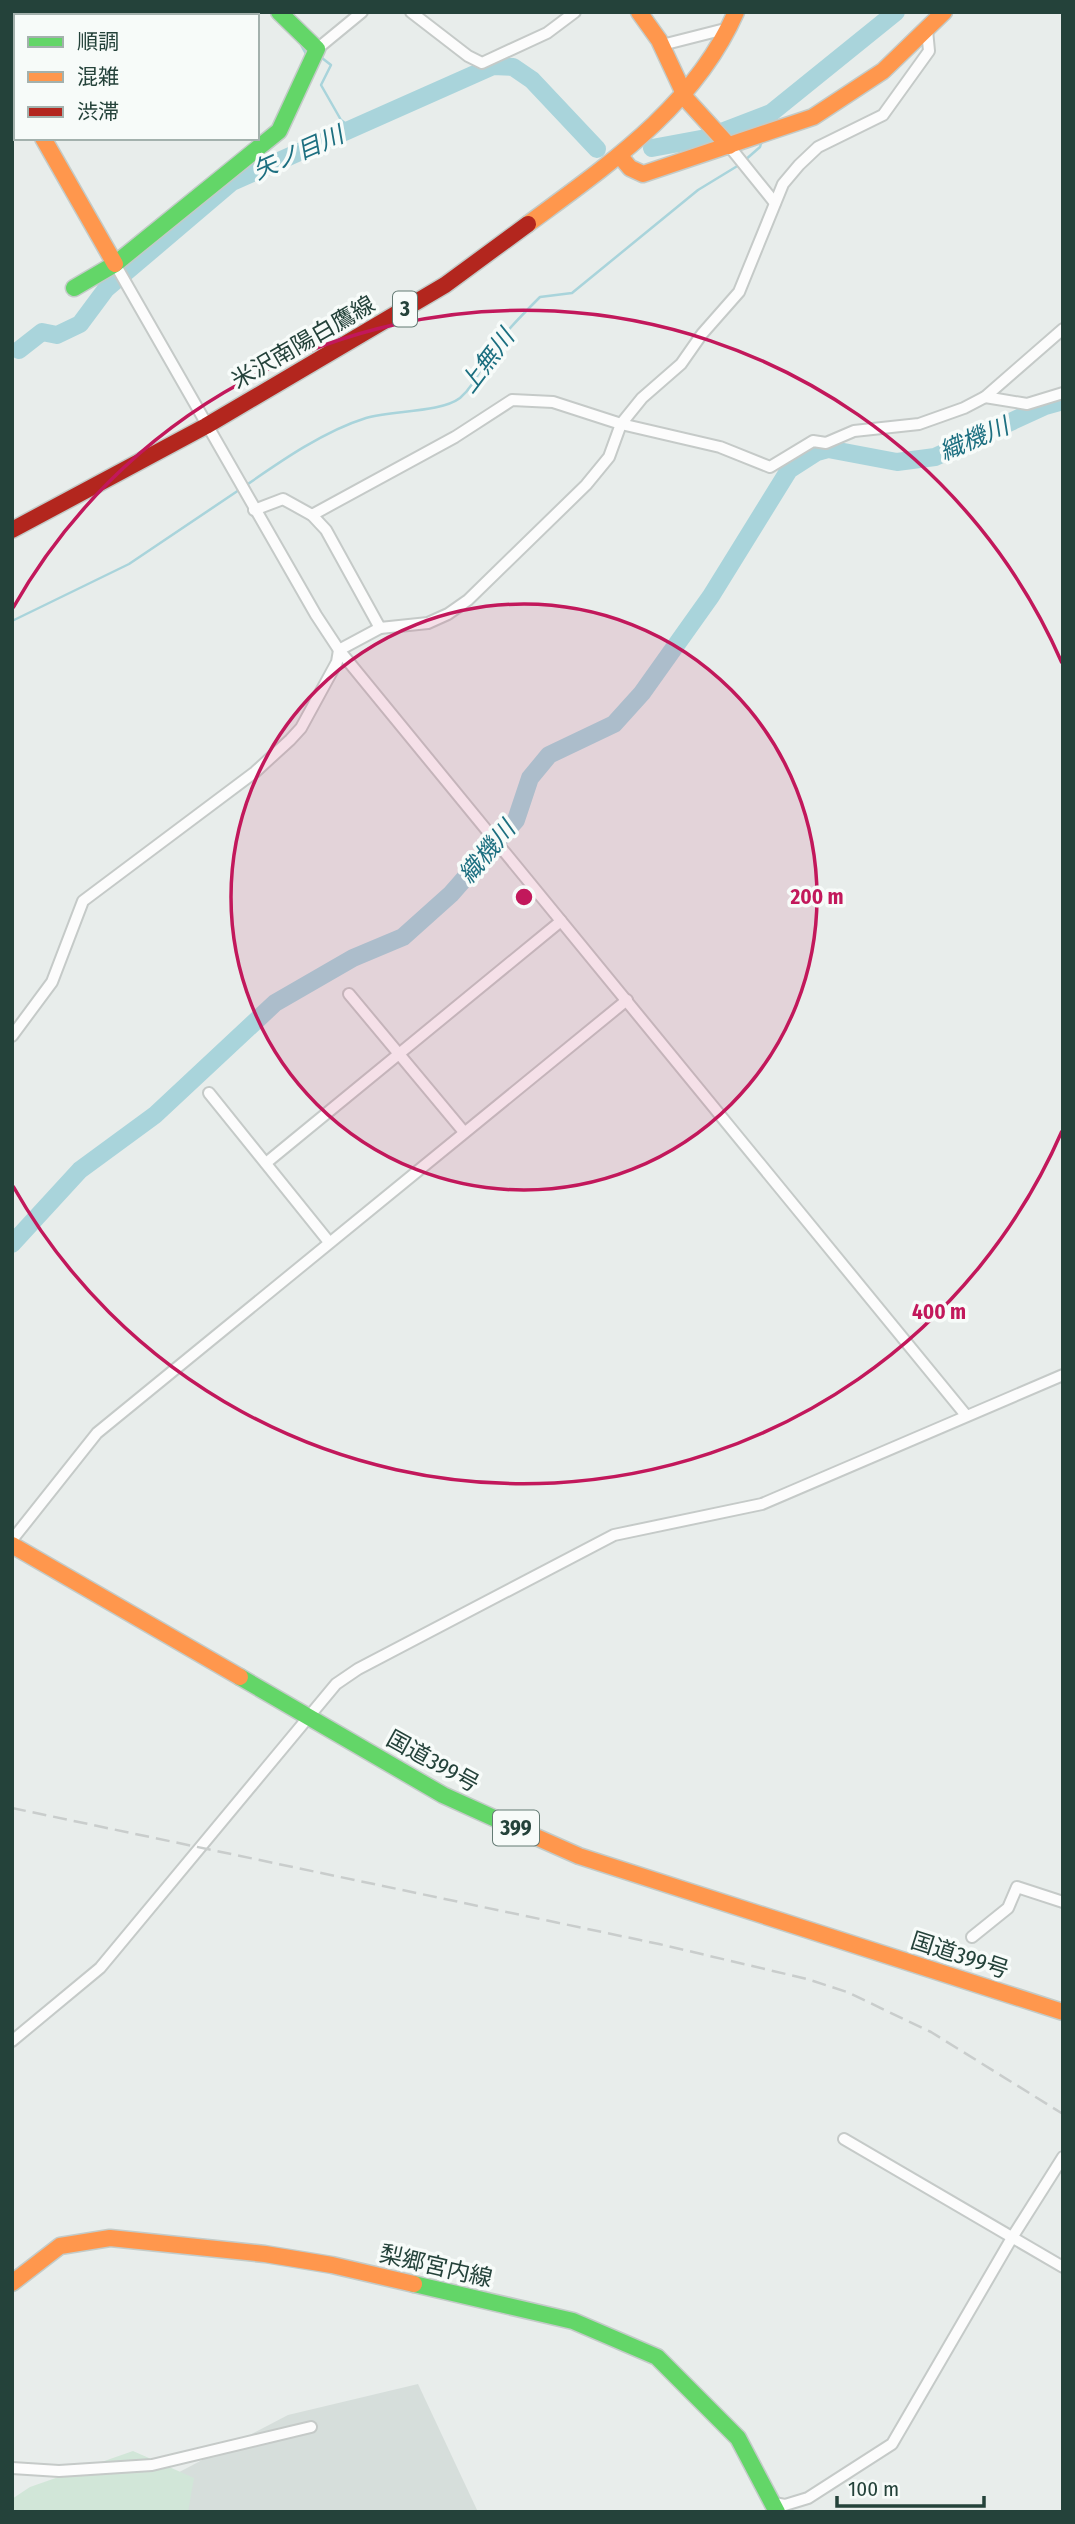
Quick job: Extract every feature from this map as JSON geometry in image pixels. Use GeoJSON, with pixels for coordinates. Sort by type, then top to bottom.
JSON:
{"type":"FeatureCollection","features":[{"type":"Feature","properties":{"kind":"main road"},"geometry":{"type":"LineString","coordinates":[[74,288],[115,264],[279,131],[317,49],[279,12]]}},
{"type":"Feature","properties":{"kind":"main road"},"geometry":{"type":"LineString","coordinates":[[639,12],[652,25],[684,95],[725,142]]}},
{"type":"Feature","properties":{"kind":"main road","name":"米沢南陽白鷹線"},"geometry":{"type":"LineString","coordinates":[[12,530],[206,426],[445,285],[620,156],[684,95],[729,28],[736,12]]}},
{"type":"Feature","properties":{"kind":"main road"},"geometry":{"type":"LineString","coordinates":[[620,156],[630,168],[643,174],[725,142],[813,117],[846,98],[883,71],[944,12]]}},
{"type":"Feature","properties":{"kind":"main road"},"geometry":{"type":"LineString","coordinates":[[44,140],[115,264]]}},
{"type":"Feature","properties":{"kind":"main road","name":"国道399号"},"geometry":{"type":"LineString","coordinates":[[12,1543],[443,1795],[579,1856],[1063,2012]]}},
{"type":"Feature","properties":{"kind":"main road","name":"梨郷宮内線"},"geometry":{"type":"LineString","coordinates":[[12,2283],[61,2246],[110,2238],[265,2254],[332,2265],[573,2321],[657,2357],[738,2438],[776,2507]]}},
{"type":"Feature","properties":{"kind":"street"},"geometry":{"type":"LineString","coordinates":[[317,49],[362,12]]}},
{"type":"Feature","properties":{"kind":"street"},"geometry":{"type":"LineString","coordinates":[[411,12],[468,56],[482,63],[547,33],[575,12]]}},
{"type":"Feature","properties":{"kind":"street"},"geometry":{"type":"LineString","coordinates":[[662,45],[729,28]]}},
{"type":"Feature","properties":{"kind":"street"},"geometry":{"type":"LineString","coordinates":[[339,650],[380,628],[428,623],[448,614],[468,600],[586,485],[609,457],[621,424],[642,398],[681,364],[702,334],[739,292],[783,184],[818,147],[872,121],[892,105],[929,51],[927,30]]}},
{"type":"Feature","properties":{"kind":"street"},"geometry":{"type":"LineString","coordinates":[[725,142],[775,203]]}},
{"type":"Feature","properties":{"kind":"street"},"geometry":{"type":"LineString","coordinates":[[115,264],[254,510],[339,650],[965,1414]]}},
{"type":"Feature","properties":{"kind":"street"},"geometry":{"type":"LineString","coordinates":[[312,515],[455,437],[512,400],[553,402],[621,424],[720,447],[770,467],[813,441],[826,443],[854,431],[919,424],[985,397],[1063,329]]}},
{"type":"Feature","properties":{"kind":"street"},"geometry":{"type":"LineString","coordinates":[[985,397],[1027,404],[1063,393]]}},
{"type":"Feature","properties":{"kind":"street"},"geometry":{"type":"LineString","coordinates":[[254,510],[283,499],[312,515],[326,530],[380,628]]}},
{"type":"Feature","properties":{"kind":"street"},"geometry":{"type":"LineString","coordinates":[[12,1036],[52,982],[83,901],[235,788],[290,740],[301,728],[338,662],[339,650]]}},
{"type":"Feature","properties":{"kind":"street"},"geometry":{"type":"LineString","coordinates":[[266,1163],[561,921]]}},
{"type":"Feature","properties":{"kind":"street"},"geometry":{"type":"LineString","coordinates":[[349,994],[464,1132]]}},
{"type":"Feature","properties":{"kind":"street"},"geometry":{"type":"LineString","coordinates":[[12,1543],[97,1433],[627,1000]]}},
{"type":"Feature","properties":{"kind":"street"},"geometry":{"type":"LineString","coordinates":[[209,1093],[329,1242]]}},
{"type":"Feature","properties":{"kind":"street"},"geometry":{"type":"LineString","coordinates":[[12,2041],[100,1968],[336,1684],[358,1669],[597,1543],[655,1525],[762,1504],[965,1414],[1063,1374]]}},
{"type":"Feature","properties":{"kind":"street"},"geometry":{"type":"LineString","coordinates":[[972,1937],[1007,1908],[1017,1887],[1063,1902]]}},
{"type":"Feature","properties":{"kind":"street"},"geometry":{"type":"LineString","coordinates":[[844,2139],[1063,2267]]}},
{"type":"Feature","properties":{"kind":"street"},"geometry":{"type":"LineString","coordinates":[[776,2507],[808,2498],[892,2444],[1013,2236],[1063,2157]]}},
{"type":"Feature","properties":{"kind":"street"},"geometry":{"type":"LineString","coordinates":[[12,2469],[59,2470],[152,2465],[311,2427]]}},
{"type":"Feature","properties":{"kind":"shaded area"},"geometry":{"type":"Polygon","coordinates":[[[418,2384],[478,2512],[182,2512],[166,2479],[288,2415],[418,2384]]]}},
{"type":"Feature","properties":{"kind":"green space"},"geometry":{"type":"Polygon","coordinates":[[[133,2451],[194,2478],[188,2512],[12,2512],[12,2499],[30,2487],[133,2451]]]}},
{"type":"Feature","properties":{"kind":"waterway","name":"上無川"},"geometry":{"type":"LineString","coordinates":[[652,148],[706,138],[771,113],[896,12]]}},
{"type":"Feature","properties":{"kind":"waterway"},"geometry":{"type":"LineString","coordinates":[[300,43],[306,54]]}},
{"type":"Feature","properties":{"kind":"waterway"},"geometry":{"type":"LineString","coordinates":[[322,58],[331,65],[321,85],[341,120],[354,130]]}},
{"type":"Feature","properties":{"kind":"waterway","name":"矢ノ目川"},"geometry":{"type":"LineString","coordinates":[[19,350],[42,332],[57,335],[80,324],[106,289],[232,182],[493,66],[513,67],[532,80],[597,149]]}},
{"type":"Feature","properties":{"kind":"waterway","name":"上無川"},"geometry":{"type":"LineString","coordinates":[[768,124],[771,113]]}},
{"type":"Feature","properties":{"kind":"waterway","name":"上無川"},"geometry":{"type":"LineString","coordinates":[[744,161],[760,147],[762,140]]}},
{"type":"Feature","properties":{"kind":"waterway","name":"上無川"},"geometry":{"type":"LineString","coordinates":[[245,486],[303,448],[350,424],[377,415],[441,406],[460,398],[499,342],[540,297],[572,293],[698,190],[739,165]]}},
{"type":"Feature","properties":{"kind":"waterway","name":"織機川"},"geometry":{"type":"LineString","coordinates":[[12,1244],[80,1170],[155,1115],[275,1003],[353,958],[403,937],[451,894],[516,820],[530,778],[549,755],[614,724],[642,693],[711,596],[789,470],[817,452],[828,449],[897,462],[935,457],[1045,406],[1063,401]]}},
{"type":"Feature","properties":{"kind":"waterway","name":"上無川"},"geometry":{"type":"LineString","coordinates":[[12,621],[129,564],[239,490]]}},
{"type":"Feature","properties":{"kind":"railway"},"geometry":{"type":"LineString","coordinates":[[12,1808],[659,1944],[807,1979],[847,1992],[931,2032],[1063,2114]]}},
{"type":"Feature","properties":{"kind":"traffic: fast"},"geometry":{"type":"LineString","coordinates":[[74,288],[115,264],[279,131],[317,49],[279,12]]}},
{"type":"Feature","properties":{"kind":"traffic: fast"},"geometry":{"type":"LineString","coordinates":[[240,1677],[443,1795],[518,1829]]}},
{"type":"Feature","properties":{"kind":"traffic: fast"},"geometry":{"type":"LineString","coordinates":[[414,2284],[573,2321],[657,2357],[738,2438],[777,2512]]}},
{"type":"Feature","properties":{"kind":"traffic: slow"},"geometry":{"type":"LineString","coordinates":[[639,12],[659,40],[687,100],[729,146]]}},
{"type":"Feature","properties":{"kind":"traffic: slow"},"geometry":{"type":"LineString","coordinates":[[528,224],[618,156],[673,105],[719,46],[736,12]]}},
{"type":"Feature","properties":{"kind":"traffic: slow"},"geometry":{"type":"LineString","coordinates":[[620,156],[630,168],[643,174],[813,117],[883,71],[944,12]]}},
{"type":"Feature","properties":{"kind":"traffic: slow"},"geometry":{"type":"LineString","coordinates":[[44,140],[115,264]]}},
{"type":"Feature","properties":{"kind":"traffic: slow"},"geometry":{"type":"LineString","coordinates":[[12,1545],[240,1677]]}},
{"type":"Feature","properties":{"kind":"traffic: slow"},"geometry":{"type":"LineString","coordinates":[[518,1829],[579,1856],[1063,2012]]}},
{"type":"Feature","properties":{"kind":"traffic: slow"},"geometry":{"type":"LineString","coordinates":[[12,2283],[60,2246],[110,2238],[265,2254],[332,2265],[414,2284]]}},
{"type":"Feature","properties":{"kind":"traffic: jam"},"geometry":{"type":"LineString","coordinates":[[12,530],[206,426],[445,285],[528,224]]}}]}
